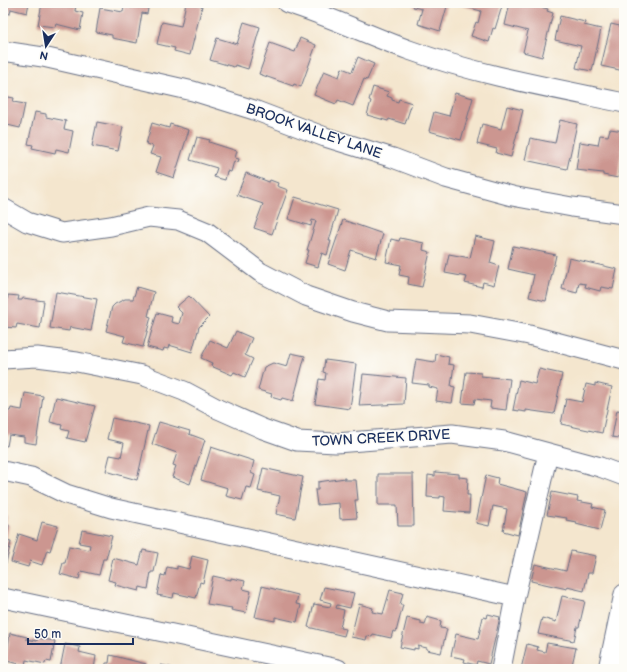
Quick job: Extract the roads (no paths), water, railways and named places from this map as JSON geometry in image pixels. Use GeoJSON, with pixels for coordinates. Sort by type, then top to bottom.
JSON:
{"type":"FeatureCollection","features":[{"type":"Feature","properties":{"kind":"street"},"geometry":{"type":"LineString","coordinates":[[287,3],[351,26],[409,50],[449,63],[531,84],[624,103]]}},
{"type":"Feature","properties":{"kind":"street","name":"BROOK VALLEY LANE"},"geometry":{"type":"LineString","coordinates":[[3,51],[43,57],[193,91],[254,110],[325,137],[393,158],[446,178],[512,196],[572,207],[624,214]]}},
{"type":"Feature","properties":{"kind":"street"},"geometry":{"type":"LineString","coordinates":[[3,208],[27,222],[62,233],[111,226],[149,217],[178,220],[207,232],[260,272],[306,296],[353,312],[388,321],[470,324],[529,335],[624,360]]}},
{"type":"Feature","properties":{"kind":"street","name":"TOWN CREEK DRIVE"},"geometry":{"type":"LineString","coordinates":[[3,359],[37,358],[78,362],[142,375],[184,391],[218,409],[257,426],[297,441],[336,443],[452,434],[504,441],[600,467],[624,476]]}},
{"type":"Feature","properties":{"kind":"street"},"geometry":{"type":"LineString","coordinates":[[501,669],[515,597],[548,453]]}},
{"type":"Feature","properties":{"kind":"street"},"geometry":{"type":"LineString","coordinates":[[3,471],[31,477],[66,494],[111,508],[515,597]]}},
{"type":"Feature","properties":{"kind":"street"},"geometry":{"type":"LineString","coordinates":[[608,669],[624,594]]}},
{"type":"Feature","properties":{"kind":"street"},"geometry":{"type":"LineString","coordinates":[[3,598],[338,669]]}}]}
